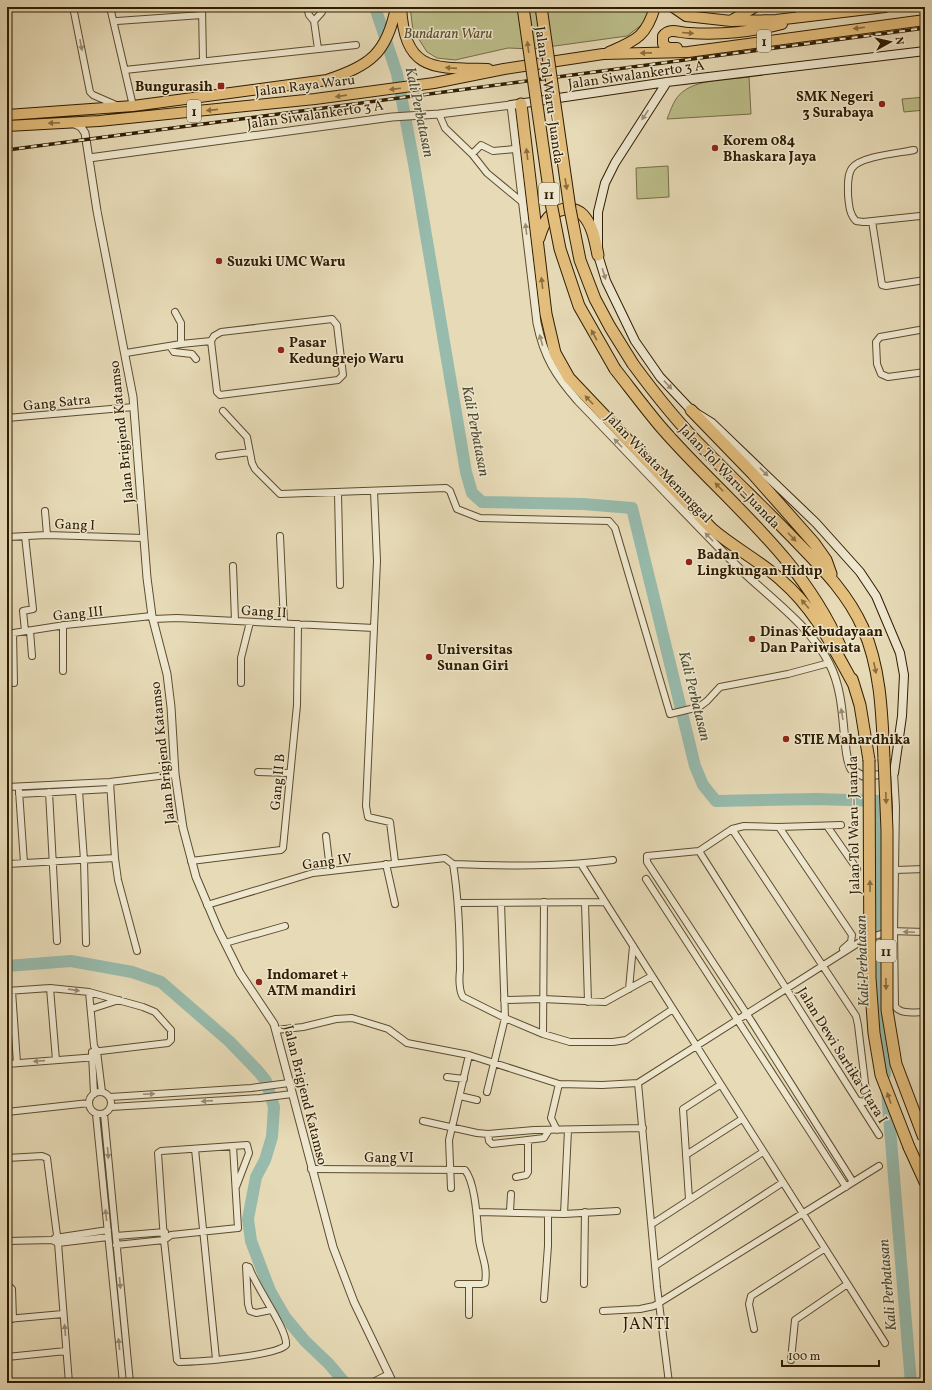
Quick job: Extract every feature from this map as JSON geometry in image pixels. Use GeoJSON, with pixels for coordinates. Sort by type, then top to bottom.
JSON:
{"type":"FeatureCollection","features":[{"type":"Feature","properties":{"kind":"highway","name":"Jalan Raya Waru"},"geometry":{"type":"LineString","coordinates":[[7,115],[133,106],[327,80],[351,72],[369,61],[388,37],[396,7]]}},
{"type":"Feature","properties":{"kind":"highway"},"geometry":{"type":"LineString","coordinates":[[401,7],[404,32],[407,42],[411,50],[418,57],[433,64],[447,68],[504,69]]}},
{"type":"Feature","properties":{"kind":"highway","name":"Jalan Tol Waru–Juanda"},"geometry":{"type":"LineString","coordinates":[[523,7],[550,195],[560,249],[579,306],[615,369],[660,426],[772,541],[798,574],[831,626],[854,685],[862,712],[869,760],[870,978],[872,1012],[882,1075],[909,1147],[925,1182]]}},
{"type":"Feature","properties":{"kind":"highway","name":"Jalan Tol Waru–Juanda"},"geometry":{"type":"LineString","coordinates":[[541,7],[570,209],[580,260],[595,299],[633,364],[652,390],[704,449],[832,578],[853,609],[863,629],[873,656],[882,709],[887,830],[887,1010],[896,1064],[924,1140]]}},
{"type":"Feature","properties":{"kind":"highway","name":"1"},"geometry":{"type":"LineString","coordinates":[[603,54],[639,37],[650,23],[655,7]]}},
{"type":"Feature","properties":{"kind":"highway","name":"1"},"geometry":{"type":"LineString","coordinates":[[673,7],[686,16],[731,21],[776,20],[885,7]]}},
{"type":"Feature","properties":{"kind":"highway"},"geometry":{"type":"LineString","coordinates":[[731,21],[755,7]]}},
{"type":"Feature","properties":{"kind":"highway"},"geometry":{"type":"LineString","coordinates":[[776,20],[821,7]]}},
{"type":"Feature","properties":{"kind":"highway"},"geometry":{"type":"LineString","coordinates":[[721,46],[668,48],[663,44],[662,40],[665,34],[673,30],[699,33],[755,30],[782,23],[794,18]]}},
{"type":"Feature","properties":{"kind":"highway","name":"1"},"geometry":{"type":"LineString","coordinates":[[603,54],[688,52],[721,46],[925,20]]}},
{"type":"Feature","properties":{"kind":"highway","name":"Jalan Raya Waru"},"geometry":{"type":"LineString","coordinates":[[7,126],[99,121],[315,99],[411,87],[504,69],[603,54]]}},
{"type":"Feature","properties":{"kind":"highway"},"geometry":{"type":"LineString","coordinates":[[516,104],[552,344],[558,360],[569,378],[712,529],[732,546],[781,580],[797,595],[821,625],[854,685]]}},
{"type":"Feature","properties":{"kind":"highway"},"geometry":{"type":"LineString","coordinates":[[538,246],[542,229],[548,217],[561,209],[572,209],[582,214],[586,219],[592,231],[598,255]]}},
{"type":"Feature","properties":{"kind":"highway"},"geometry":{"type":"LineString","coordinates":[[691,410],[758,480],[814,543],[826,560],[832,578]]}},
{"type":"Feature","properties":{"kind":"main road","name":"Jalan Siwalankerto 3 A"},"geometry":{"type":"LineString","coordinates":[[516,104],[667,82],[925,51]]}},
{"type":"Feature","properties":{"kind":"main road"},"geometry":{"type":"LineString","coordinates":[[667,82],[615,163],[605,183],[598,212],[598,255],[608,288],[635,340],[660,377],[691,410],[712,423],[816,523],[855,565],[876,596],[900,653],[904,675],[902,716],[894,773]]}},
{"type":"Feature","properties":{"kind":"street"},"geometry":{"type":"LineString","coordinates":[[74,7],[90,92],[93,95],[120,107]]}},
{"type":"Feature","properties":{"kind":"street"},"geometry":{"type":"LineString","coordinates":[[110,7],[133,106]]}},
{"type":"Feature","properties":{"kind":"street"},"geometry":{"type":"LineString","coordinates":[[202,7],[203,62]]}},
{"type":"Feature","properties":{"kind":"street"},"geometry":{"type":"LineString","coordinates":[[307,7],[309,15],[314,20],[318,49]]}},
{"type":"Feature","properties":{"kind":"street"},"geometry":{"type":"LineString","coordinates":[[314,20],[322,12],[321,7]]}},
{"type":"Feature","properties":{"kind":"street"},"geometry":{"type":"LineString","coordinates":[[117,21],[202,15]]}},
{"type":"Feature","properties":{"kind":"street"},"geometry":{"type":"LineString","coordinates":[[125,70],[356,45]]}},
{"type":"Feature","properties":{"kind":"street","name":"Jalan Siwalankerto 3 A"},"geometry":{"type":"LineString","coordinates":[[89,158],[392,117],[439,114],[516,104]]}},
{"type":"Feature","properties":{"kind":"street","name":"Jalan Wisata Menanggal"},"geometry":{"type":"LineString","coordinates":[[516,104],[515,149],[537,324],[544,352],[554,371],[578,401],[709,536],[795,620],[815,642],[829,663],[839,693],[846,751],[851,769],[863,776],[894,773]]}},
{"type":"Feature","properties":{"kind":"street"},"geometry":{"type":"LineString","coordinates":[[439,114],[446,128],[472,154],[487,173],[522,202]]}},
{"type":"Feature","properties":{"kind":"street"},"geometry":{"type":"LineString","coordinates":[[72,122],[81,127],[85,133],[91,125],[99,121]]}},
{"type":"Feature","properties":{"kind":"street","name":"Jalan Brigjend Katamso"},"geometry":{"type":"LineString","coordinates":[[85,133],[101,233],[126,353],[134,407],[143,538],[152,618],[167,674],[171,707],[175,774],[183,828],[191,861],[207,905],[224,943],[245,980],[269,1014],[276,1030],[311,1169],[333,1247],[342,1273],[365,1326],[394,1383]]}},
{"type":"Feature","properties":{"kind":"street"},"geometry":{"type":"LineString","coordinates":[[472,154],[481,145],[493,151],[515,149]]}},
{"type":"Feature","properties":{"kind":"street"},"geometry":{"type":"LineString","coordinates":[[914,150],[862,160],[852,168],[848,190],[850,212],[856,221],[872,221],[920,216],[925,218]]}},
{"type":"Feature","properties":{"kind":"street"},"geometry":{"type":"LineString","coordinates":[[872,221],[882,285],[886,286],[925,280]]}},
{"type":"Feature","properties":{"kind":"street"},"geometry":{"type":"LineString","coordinates":[[175,312],[181,323],[180,344]]}},
{"type":"Feature","properties":{"kind":"street"},"geometry":{"type":"LineString","coordinates":[[332,319],[336,325],[343,375],[338,380],[220,395],[217,392],[211,341],[214,336],[222,332],[332,319]]}},
{"type":"Feature","properties":{"kind":"street"},"geometry":{"type":"LineString","coordinates":[[925,329],[880,337],[876,342],[878,364],[881,374],[888,377],[925,372]]}},
{"type":"Feature","properties":{"kind":"street"},"geometry":{"type":"LineString","coordinates":[[126,353],[180,344],[211,341]]}},
{"type":"Feature","properties":{"kind":"street"},"geometry":{"type":"LineString","coordinates":[[170,346],[174,352],[192,354],[196,359]]}},
{"type":"Feature","properties":{"kind":"street","name":"Gang Satra"},"geometry":{"type":"LineString","coordinates":[[7,418],[134,407]]}},
{"type":"Feature","properties":{"kind":"street"},"geometry":{"type":"LineString","coordinates":[[223,411],[247,437],[256,469],[280,494],[338,493],[404,488],[448,489],[457,509],[480,518],[611,522],[615,528],[670,714],[699,707],[707,701],[720,686],[788,674],[829,663]]}},
{"type":"Feature","properties":{"kind":"street"},"geometry":{"type":"LineString","coordinates":[[220,456],[250,452]]}},
{"type":"Feature","properties":{"kind":"street"},"geometry":{"type":"LineString","coordinates":[[374,491],[377,561],[367,812],[368,817],[388,820],[390,822],[395,862]]}},
{"type":"Feature","properties":{"kind":"street"},"geometry":{"type":"LineString","coordinates":[[338,493],[340,585]]}},
{"type":"Feature","properties":{"kind":"street"},"geometry":{"type":"LineString","coordinates":[[45,511],[47,535]]}},
{"type":"Feature","properties":{"kind":"street","name":"Gang I"},"geometry":{"type":"LineString","coordinates":[[7,537],[47,535],[143,538]]}},
{"type":"Feature","properties":{"kind":"street"},"geometry":{"type":"LineString","coordinates":[[25,536],[33,610],[24,612],[32,656]]}},
{"type":"Feature","properties":{"kind":"street"},"geometry":{"type":"LineString","coordinates":[[280,536],[284,623]]}},
{"type":"Feature","properties":{"kind":"street"},"geometry":{"type":"LineString","coordinates":[[233,566],[235,621]]}},
{"type":"Feature","properties":{"kind":"street","name":"Gang II"},"geometry":{"type":"LineString","coordinates":[[152,618],[374,628]]}},
{"type":"Feature","properties":{"kind":"street","name":"Gang III"},"geometry":{"type":"LineString","coordinates":[[10,633],[63,625],[152,618]]}},
{"type":"Feature","properties":{"kind":"street"},"geometry":{"type":"LineString","coordinates":[[241,683],[241,658],[250,622]]}},
{"type":"Feature","properties":{"kind":"street","name":"Gang II B"},"geometry":{"type":"LineString","coordinates":[[191,861],[282,849],[297,705],[298,624]]}},
{"type":"Feature","properties":{"kind":"street"},"geometry":{"type":"LineString","coordinates":[[63,625],[63,671]]}},
{"type":"Feature","properties":{"kind":"street"},"geometry":{"type":"LineString","coordinates":[[10,633],[14,683]]}},
{"type":"Feature","properties":{"kind":"street"},"geometry":{"type":"LineString","coordinates":[[258,772],[289,773]]}},
{"type":"Feature","properties":{"kind":"street"},"geometry":{"type":"LineString","coordinates":[[894,773],[896,807],[892,931],[896,1008],[905,1012],[925,1012]]}},
{"type":"Feature","properties":{"kind":"street"},"geometry":{"type":"LineString","coordinates":[[7,787],[110,782],[175,774]]}},
{"type":"Feature","properties":{"kind":"street"},"geometry":{"type":"LineString","coordinates":[[110,782],[115,858],[118,880],[137,951]]}},
{"type":"Feature","properties":{"kind":"street"},"geometry":{"type":"LineString","coordinates":[[19,786],[24,863]]}},
{"type":"Feature","properties":{"kind":"street"},"geometry":{"type":"LineString","coordinates":[[19,794],[110,789]]}},
{"type":"Feature","properties":{"kind":"street"},"geometry":{"type":"LineString","coordinates":[[79,791],[84,860],[86,943]]}},
{"type":"Feature","properties":{"kind":"street"},"geometry":{"type":"LineString","coordinates":[[49,792],[54,862],[57,941]]}},
{"type":"Feature","properties":{"kind":"street"},"geometry":{"type":"LineString","coordinates":[[840,825],[779,827],[751,825],[732,829],[699,851],[647,856],[646,859],[853,1182]]}},
{"type":"Feature","properties":{"kind":"street"},"geometry":{"type":"LineString","coordinates":[[826,826],[857,869]]}},
{"type":"Feature","properties":{"kind":"street"},"geometry":{"type":"LineString","coordinates":[[779,827],[852,935],[851,942],[844,947],[842,953]]}},
{"type":"Feature","properties":{"kind":"street"},"geometry":{"type":"LineString","coordinates":[[732,829],[858,1020],[867,1099],[865,1102],[859,1101]]}},
{"type":"Feature","properties":{"kind":"street"},"geometry":{"type":"LineString","coordinates":[[326,836],[330,870]]}},
{"type":"Feature","properties":{"kind":"street","name":"Jalan Dewi Sartika Utara I"},"geometry":{"type":"LineString","coordinates":[[699,851],[859,1101],[879,1135]]}},
{"type":"Feature","properties":{"kind":"street"},"geometry":{"type":"LineString","coordinates":[[7,864],[115,858]]}},
{"type":"Feature","properties":{"kind":"street","name":"Gang IV"},"geometry":{"type":"LineString","coordinates":[[207,905],[295,877],[330,870],[395,862],[445,858],[453,864],[478,866],[581,864],[613,860]]}},
{"type":"Feature","properties":{"kind":"street"},"geometry":{"type":"LineString","coordinates":[[386,864],[395,904]]}},
{"type":"Feature","properties":{"kind":"street"},"geometry":{"type":"LineString","coordinates":[[453,864],[459,903],[460,974],[462,996],[505,1018],[544,1034],[570,1042],[620,1042],[633,1036],[673,1009]]}},
{"type":"Feature","properties":{"kind":"street"},"geometry":{"type":"LineString","coordinates":[[581,864],[846,1285],[885,1343]]}},
{"type":"Feature","properties":{"kind":"street"},"geometry":{"type":"LineString","coordinates":[[895,870],[925,869]]}},
{"type":"Feature","properties":{"kind":"street"},"geometry":{"type":"LineString","coordinates":[[646,879],[846,1187]]}},
{"type":"Feature","properties":{"kind":"street"},"geometry":{"type":"LineString","coordinates":[[544,902],[544,1034]]}},
{"type":"Feature","properties":{"kind":"street"},"geometry":{"type":"LineString","coordinates":[[459,903],[605,902]]}},
{"type":"Feature","properties":{"kind":"street"},"geometry":{"type":"LineString","coordinates":[[487,1092],[505,1018],[502,903]]}},
{"type":"Feature","properties":{"kind":"street"},"geometry":{"type":"LineString","coordinates":[[585,903],[588,1002]]}},
{"type":"Feature","properties":{"kind":"street"},"geometry":{"type":"LineString","coordinates":[[224,943],[285,926]]}},
{"type":"Feature","properties":{"kind":"street"},"geometry":{"type":"LineString","coordinates":[[276,1030],[336,1019],[352,1018],[388,1029],[407,1043],[469,1055],[559,1084],[602,1086],[638,1083],[863,940],[892,931],[925,932]]}},
{"type":"Feature","properties":{"kind":"street"},"geometry":{"type":"LineString","coordinates":[[629,989],[633,946]]}},
{"type":"Feature","properties":{"kind":"street"},"geometry":{"type":"LineString","coordinates":[[504,1000],[543,999],[588,1002],[609,1001],[652,976]]}},
{"type":"Feature","properties":{"kind":"street"},"geometry":{"type":"LineString","coordinates":[[50,988],[56,1060]]}},
{"type":"Feature","properties":{"kind":"street"},"geometry":{"type":"LineString","coordinates":[[7,1064],[56,1060],[168,1043],[171,1040],[171,1030],[155,1012],[143,1007],[89,992],[50,988],[9,991],[17,1063]]}},
{"type":"Feature","properties":{"kind":"street"},"geometry":{"type":"LineString","coordinates":[[89,992],[95,1053],[102,1092]]}},
{"type":"Feature","properties":{"kind":"street"},"geometry":{"type":"LineString","coordinates":[[91,1009],[119,1000]]}},
{"type":"Feature","properties":{"kind":"street"},"geometry":{"type":"LineString","coordinates":[[761,1057],[770,1051]]}},
{"type":"Feature","properties":{"kind":"street"},"geometry":{"type":"LineString","coordinates":[[95,1053],[94,1094],[89,1103],[91,1110],[96,1114],[104,1114],[111,1107],[260,1098],[292,1094]]}},
{"type":"Feature","properties":{"kind":"street"},"geometry":{"type":"LineString","coordinates":[[451,1188],[449,1169],[449,1140],[469,1055]]}},
{"type":"Feature","properties":{"kind":"street"},"geometry":{"type":"LineString","coordinates":[[447,1077],[464,1079]]}},
{"type":"Feature","properties":{"kind":"street"},"geometry":{"type":"LineString","coordinates":[[94,1094],[102,1092],[110,1096],[226,1090],[289,1083]]}},
{"type":"Feature","properties":{"kind":"street"},"geometry":{"type":"LineString","coordinates":[[638,1083],[655,1266],[669,1383]]}},
{"type":"Feature","properties":{"kind":"street"},"geometry":{"type":"LineString","coordinates":[[557,1130],[551,1118],[559,1084]]}},
{"type":"Feature","properties":{"kind":"street"},"geometry":{"type":"LineString","coordinates":[[688,1199],[683,1109],[720,1085]]}},
{"type":"Feature","properties":{"kind":"street"},"geometry":{"type":"LineString","coordinates":[[251,1088],[253,1098]]}},
{"type":"Feature","properties":{"kind":"street"},"geometry":{"type":"LineString","coordinates":[[226,1090],[227,1100]]}},
{"type":"Feature","properties":{"kind":"street"},"geometry":{"type":"LineString","coordinates":[[110,1096],[111,1107]]}},
{"type":"Feature","properties":{"kind":"street"},"geometry":{"type":"LineString","coordinates":[[460,1096],[477,1100]]}},
{"type":"Feature","properties":{"kind":"street"},"geometry":{"type":"LineString","coordinates":[[7,1112],[89,1103]]}},
{"type":"Feature","properties":{"kind":"street"},"geometry":{"type":"LineString","coordinates":[[96,1114],[123,1383]]}},
{"type":"Feature","properties":{"kind":"street"},"geometry":{"type":"LineString","coordinates":[[104,1114],[130,1383]]}},
{"type":"Feature","properties":{"kind":"street"},"geometry":{"type":"LineString","coordinates":[[686,1155],[742,1120]]}},
{"type":"Feature","properties":{"kind":"street"},"geometry":{"type":"LineString","coordinates":[[423,1121],[488,1134],[549,1130],[643,1128]]}},
{"type":"Feature","properties":{"kind":"street"},"geometry":{"type":"LineString","coordinates":[[488,1134],[489,1140],[492,1144],[544,1138],[549,1130]]}},
{"type":"Feature","properties":{"kind":"street"},"geometry":{"type":"LineString","coordinates":[[564,1214],[568,1130]]}},
{"type":"Feature","properties":{"kind":"street"},"geometry":{"type":"LineString","coordinates":[[516,1177],[526,1175],[528,1172],[528,1140]]}},
{"type":"Feature","properties":{"kind":"street"},"geometry":{"type":"LineString","coordinates":[[236,1187],[249,1150],[247,1145],[161,1151],[158,1153],[163,1231],[177,1360],[179,1362],[264,1353],[283,1348],[286,1343],[285,1333],[257,1286],[249,1267],[246,1266],[249,1309],[253,1313],[271,1310]]}},
{"type":"Feature","properties":{"kind":"street"},"geometry":{"type":"LineString","coordinates":[[116,1245],[164,1240],[171,1235],[238,1228],[233,1146]]}},
{"type":"Feature","properties":{"kind":"street"},"geometry":{"type":"LineString","coordinates":[[195,1149],[216,1358]]}},
{"type":"Feature","properties":{"kind":"street"},"geometry":{"type":"LineString","coordinates":[[652,1224],[688,1199],[763,1152]]}},
{"type":"Feature","properties":{"kind":"street"},"geometry":{"type":"LineString","coordinates":[[7,1158],[42,1156],[47,1158],[69,1383]]}},
{"type":"Feature","properties":{"kind":"street"},"geometry":{"type":"LineString","coordinates":[[835,1170],[842,1166]]}},
{"type":"Feature","properties":{"kind":"street"},"geometry":{"type":"LineString","coordinates":[[603,1311],[640,1309],[659,1304],[879,1166]]}},
{"type":"Feature","properties":{"kind":"street","name":"Gang VI"},"geometry":{"type":"LineString","coordinates":[[311,1169],[464,1169],[467,1171],[478,1212]]}},
{"type":"Feature","properties":{"kind":"street"},"geometry":{"type":"LineString","coordinates":[[655,1266],[782,1183]]}},
{"type":"Feature","properties":{"kind":"street"},"geometry":{"type":"LineString","coordinates":[[510,1211],[511,1194]]}},
{"type":"Feature","properties":{"kind":"street"},"geometry":{"type":"LineString","coordinates":[[458,1284],[484,1284],[486,1278],[484,1257],[479,1241],[478,1212],[510,1211],[564,1214],[617,1211]]}},
{"type":"Feature","properties":{"kind":"street"},"geometry":{"type":"LineString","coordinates":[[584,1284],[585,1212]]}},
{"type":"Feature","properties":{"kind":"street"},"geometry":{"type":"LineString","coordinates":[[544,1299],[548,1246],[548,1214]]}},
{"type":"Feature","properties":{"kind":"street"},"geometry":{"type":"LineString","coordinates":[[116,1236],[163,1231],[171,1235]]}},
{"type":"Feature","properties":{"kind":"street"},"geometry":{"type":"LineString","coordinates":[[7,1237],[7,1241],[56,1240],[108,1234]]}},
{"type":"Feature","properties":{"kind":"street"},"geometry":{"type":"LineString","coordinates":[[754,1329],[749,1304],[751,1296],[824,1249]]}},
{"type":"Feature","properties":{"kind":"street"},"geometry":{"type":"LineString","coordinates":[[469,1284],[469,1315]]}},
{"type":"Feature","properties":{"kind":"street"},"geometry":{"type":"LineString","coordinates":[[791,1360],[795,1320],[846,1285]]}},
{"type":"Feature","properties":{"kind":"street"},"geometry":{"type":"LineString","coordinates":[[7,1287],[10,1287],[12,1290],[10,1319],[63,1314]]}},
{"type":"Feature","properties":{"kind":"street"},"geometry":{"type":"LineString","coordinates":[[7,1357],[66,1351]]}},
{"type":"Feature","properties":{"kind":"street"},"geometry":{"type":"LineString","coordinates":[[371,1383],[389,1374]]}},
{"type":"Feature","properties":{"kind":"green space","name":"Bundaran Waru"},"geometry":{"type":"Polygon","coordinates":[[[410,7],[650,7],[644,23],[627,36],[533,49],[508,48],[455,60],[437,58],[427,52],[413,30],[410,7]]]}},
{"type":"Feature","properties":{"kind":"green space"},"geometry":{"type":"Polygon","coordinates":[[[749,77],[751,114],[667,119],[676,99],[682,92],[690,87],[710,81],[749,77]]]}},
{"type":"Feature","properties":{"kind":"green space"},"geometry":{"type":"Polygon","coordinates":[[[925,97],[925,110],[904,112],[902,99],[925,97]]]}},
{"type":"Feature","properties":{"kind":"green space"},"geometry":{"type":"Polygon","coordinates":[[[668,166],[669,197],[637,199],[636,168],[668,166]]]}},
{"type":"Feature","properties":{"kind":"waterway","name":"Kali Perbatasan"},"geometry":{"type":"LineString","coordinates":[[376,10],[397,74],[414,164],[466,472],[472,493],[482,502],[583,504],[632,508],[695,766],[703,785],[716,801],[817,799],[879,801],[876,932],[885,1074]]}},
{"type":"Feature","properties":{"kind":"waterway"},"geometry":{"type":"LineString","coordinates":[[7,966],[71,961],[132,972],[161,982],[229,1041],[258,1071],[266,1081],[274,1107],[272,1137],[265,1160],[256,1177],[248,1219],[251,1241],[270,1291],[285,1317],[305,1341],[329,1364],[345,1383]]}},
{"type":"Feature","properties":{"kind":"waterway","name":"Kali Perbatasan"},"geometry":{"type":"LineString","coordinates":[[887,1092],[911,1383]]}},
{"type":"Feature","properties":{"kind":"railway"},"geometry":{"type":"LineString","coordinates":[[7,150],[925,28]]}},
{"type":"Feature","properties":{"kind":"place","name":"Bungurasih"},"geometry":{"type":"Point","coordinates":[221,86]}},
{"type":"Feature","properties":{"kind":"place","name":"SMK Negeri 3 Surabaya"},"geometry":{"type":"Point","coordinates":[882,104]}},
{"type":"Feature","properties":{"kind":"place","name":"Korem 084 Bhaskara Jaya"},"geometry":{"type":"Point","coordinates":[715,148]}},
{"type":"Feature","properties":{"kind":"place","name":"Suzuki UMC Waru"},"geometry":{"type":"Point","coordinates":[219,261]}},
{"type":"Feature","properties":{"kind":"place","name":"Pasar Kedungrejo Waru"},"geometry":{"type":"Point","coordinates":[281,350]}},
{"type":"Feature","properties":{"kind":"place","name":"Badan Lingkungan Hidup"},"geometry":{"type":"Point","coordinates":[689,562]}},
{"type":"Feature","properties":{"kind":"place","name":"Dinas Kebudayaan Dan Pariwisata"},"geometry":{"type":"Point","coordinates":[752,639]}},
{"type":"Feature","properties":{"kind":"place","name":"Universitas Sunan Giri"},"geometry":{"type":"Point","coordinates":[429,657]}},
{"type":"Feature","properties":{"kind":"place","name":"STIE Mahardhika"},"geometry":{"type":"Point","coordinates":[786,739]}},
{"type":"Feature","properties":{"kind":"place","name":"Indomaret + ATM mandiri"},"geometry":{"type":"Point","coordinates":[259,982]}},
{"type":"Feature","properties":{"kind":"district","name":"JANTI"},"geometry":{"type":"Point","coordinates":[647,1323]}}]}
